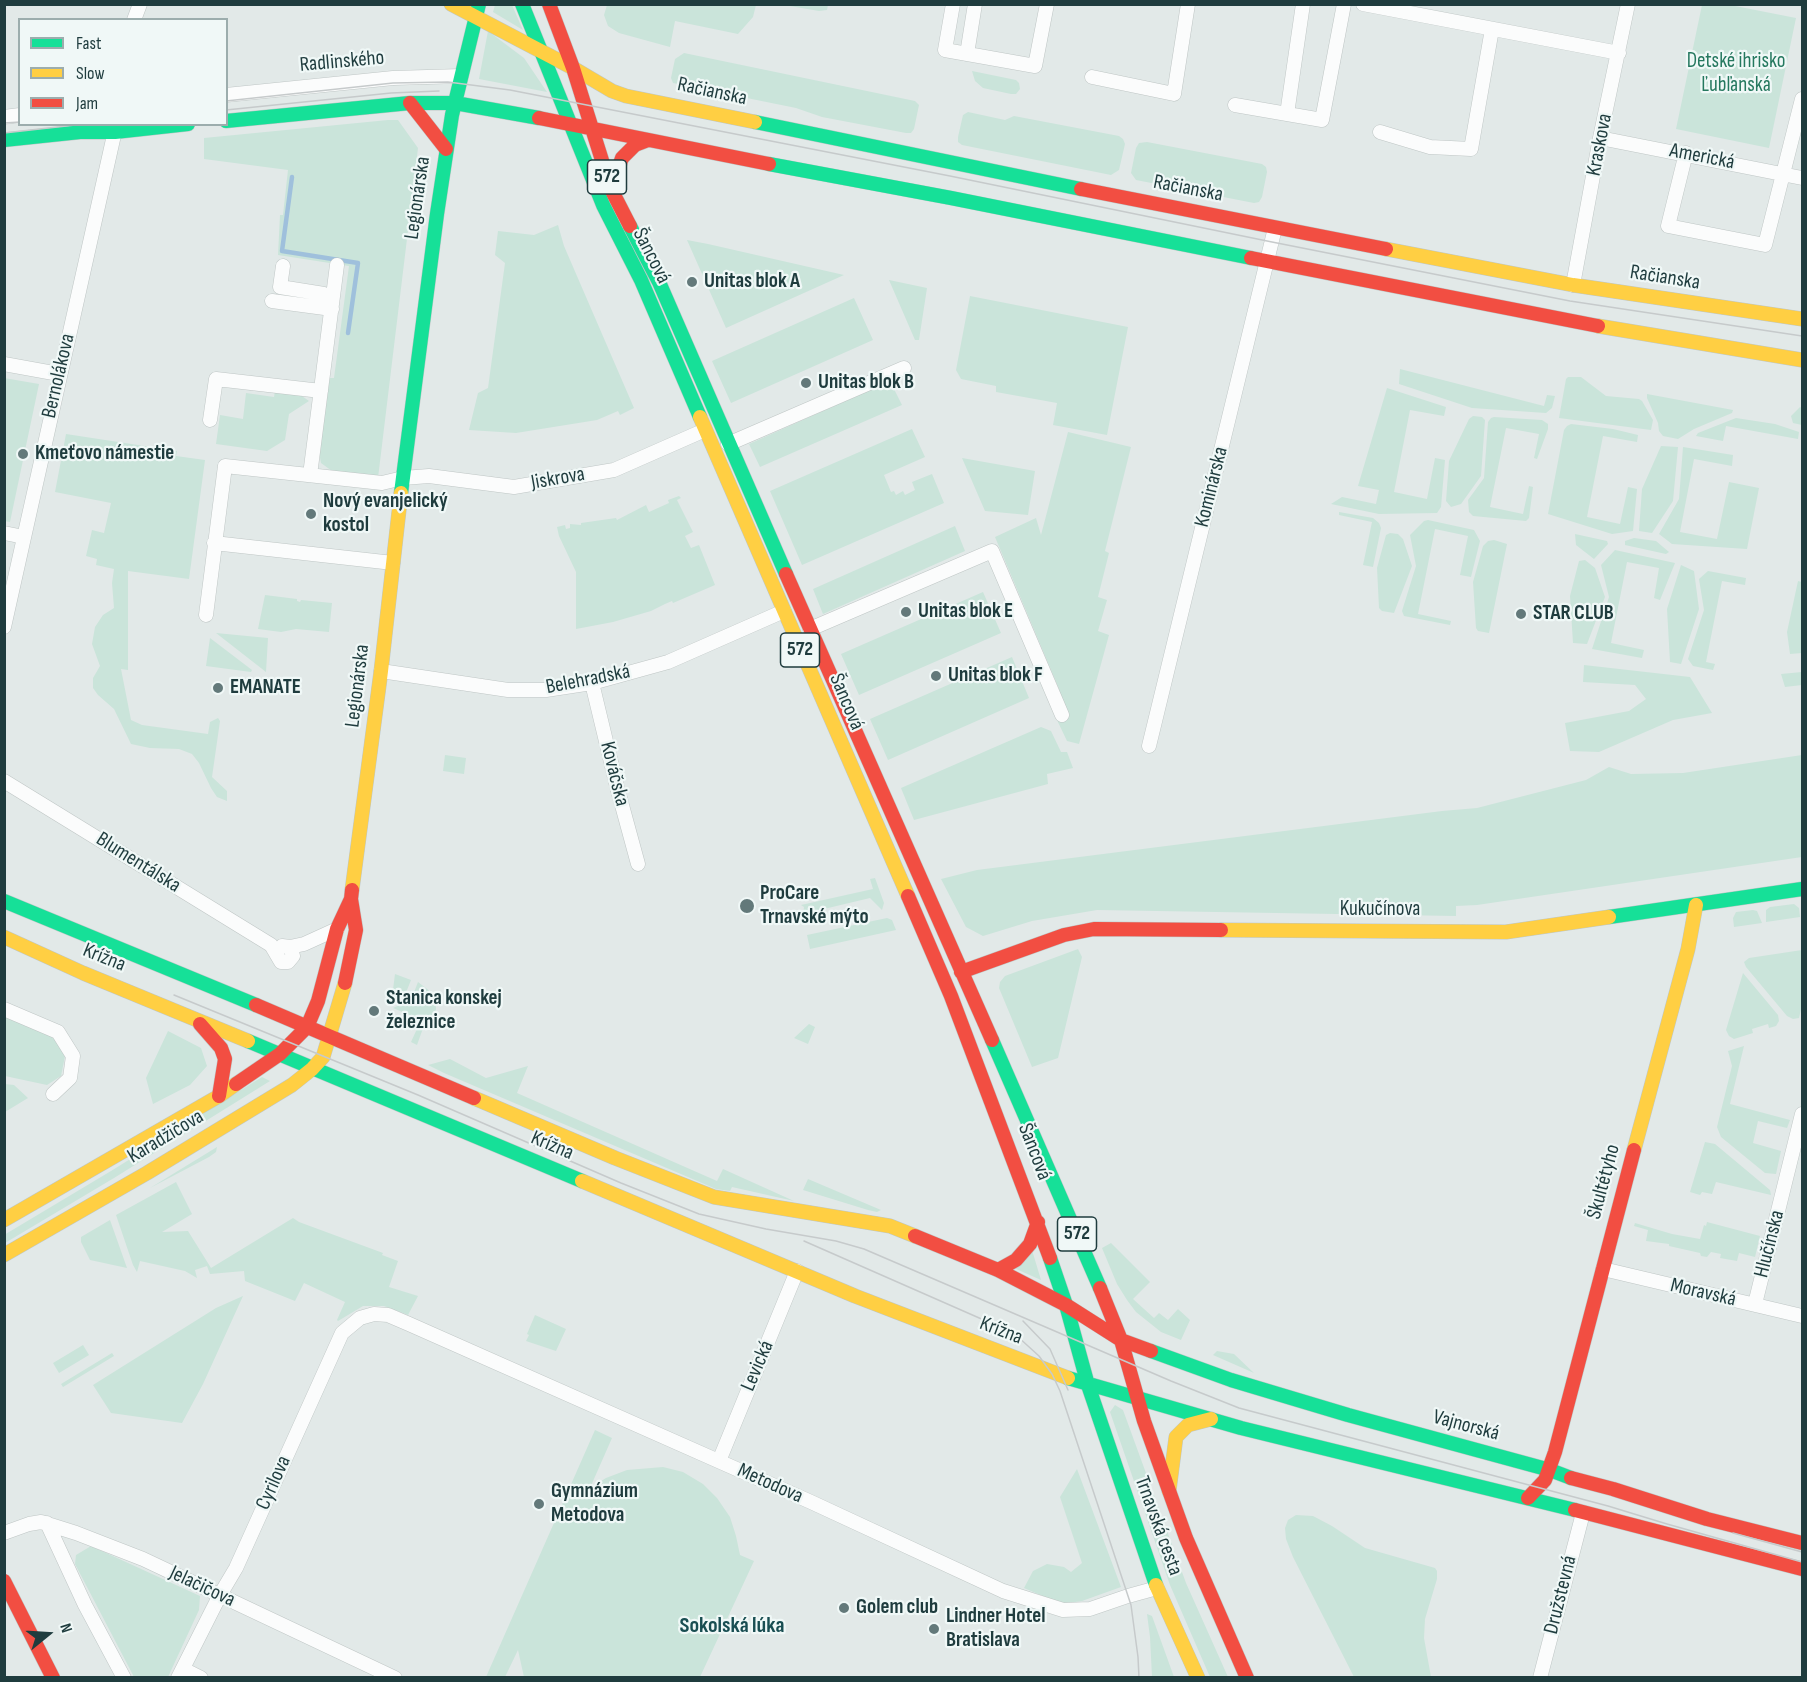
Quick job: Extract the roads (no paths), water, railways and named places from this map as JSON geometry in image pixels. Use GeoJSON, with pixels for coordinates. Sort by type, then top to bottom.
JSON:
{"type":"FeatureCollection","features":[{"type":"Feature","properties":{"kind":"main road","name":"Račianska"},"geometry":{"type":"LineString","coordinates":[[451,4],[478,11],[543,53],[612,91],[626,96],[1275,228],[1573,285],[1803,319]]}},
{"type":"Feature","properties":{"kind":"main road","name":"572"},"geometry":{"type":"LineString","coordinates":[[522,4],[570,124]]}},
{"type":"Feature","properties":{"kind":"main road","name":"572"},"geometry":{"type":"LineString","coordinates":[[549,4],[573,69],[590,127]]}},
{"type":"Feature","properties":{"kind":"main road","name":"Legionárska"},"geometry":{"type":"LineString","coordinates":[[330,1036],[350,966],[356,930],[351,899],[381,671],[403,478],[447,149],[461,76],[478,11]]}},
{"type":"Feature","properties":{"kind":"main road"},"geometry":{"type":"LineString","coordinates":[[410,103],[447,149]]}},
{"type":"Feature","properties":{"kind":"main road"},"geometry":{"type":"LineString","coordinates":[[228,121],[410,103],[455,103],[590,127],[1566,321],[1803,360]]}},
{"type":"Feature","properties":{"kind":"main road","name":"Šancová"},"geometry":{"type":"LineString","coordinates":[[570,124],[603,205],[641,280],[951,996],[1038,1222],[1066,1305]]}},
{"type":"Feature","properties":{"kind":"main road"},"geometry":{"type":"LineString","coordinates":[[4,140],[152,126]]}},
{"type":"Feature","properties":{"kind":"main road","name":"Šancová"},"geometry":{"type":"LineString","coordinates":[[590,127],[612,189],[659,282],[728,444],[1083,1246],[1121,1340]]}},
{"type":"Feature","properties":{"kind":"main road"},"geometry":{"type":"LineString","coordinates":[[612,189],[622,158],[635,145],[648,140]]}},
{"type":"Feature","properties":{"kind":"main road","name":"Kukučínova"},"geometry":{"type":"LineString","coordinates":[[961,972],[1064,935],[1094,929],[1492,932],[1532,929],[1803,888]]}},
{"type":"Feature","properties":{"kind":"main road","name":"Legionárska"},"geometry":{"type":"LineString","coordinates":[[280,1054],[307,1027],[318,1001],[337,929],[351,899]]}},
{"type":"Feature","properties":{"kind":"main road","name":"Krížna"},"geometry":{"type":"LineString","coordinates":[[4,901],[330,1036],[615,1158],[714,1197],[890,1226],[998,1270],[1066,1305]]}},
{"type":"Feature","properties":{"kind":"main road","name":"Škultétyho"},"geometry":{"type":"LineString","coordinates":[[1550,1470],[1688,949],[1696,905]]}},
{"type":"Feature","properties":{"kind":"main road","name":"Krížna"},"geometry":{"type":"LineString","coordinates":[[4,936],[83,973],[855,1296],[1052,1374],[1137,1400]]}},
{"type":"Feature","properties":{"kind":"main road"},"geometry":{"type":"LineString","coordinates":[[196,1020],[221,1048],[225,1059],[219,1096]]}},
{"type":"Feature","properties":{"kind":"main road","name":"Karadžičova"},"geometry":{"type":"LineString","coordinates":[[4,1255],[147,1173],[292,1085],[323,1057],[330,1036]]}},
{"type":"Feature","properties":{"kind":"main road","name":"Karadžičova"},"geometry":{"type":"LineString","coordinates":[[4,1220],[219,1096],[280,1054]]}},
{"type":"Feature","properties":{"kind":"main road"},"geometry":{"type":"LineString","coordinates":[[998,1270],[1016,1260],[1030,1244],[1038,1222]]}},
{"type":"Feature","properties":{"kind":"main road","name":"572"},"geometry":{"type":"LineString","coordinates":[[1066,1305],[1088,1385]]}},
{"type":"Feature","properties":{"kind":"main road","name":"Vajnorská"},"geometry":{"type":"LineString","coordinates":[[1066,1305],[1121,1340],[1287,1398],[1550,1470],[1707,1519],[1803,1543]]}},
{"type":"Feature","properties":{"kind":"main road","name":"572"},"geometry":{"type":"LineString","coordinates":[[1121,1340],[1137,1400]]}},
{"type":"Feature","properties":{"kind":"main road","name":"Trnavská cesta"},"geometry":{"type":"LineString","coordinates":[[1088,1385],[1157,1588],[1198,1677]]}},
{"type":"Feature","properties":{"kind":"main road"},"geometry":{"type":"LineString","coordinates":[[1137,1400],[1803,1569]]}},
{"type":"Feature","properties":{"kind":"main road","name":"Trnavská cesta"},"geometry":{"type":"LineString","coordinates":[[1137,1400],[1186,1538],[1247,1677]]}},
{"type":"Feature","properties":{"kind":"main road"},"geometry":{"type":"LineString","coordinates":[[1169,1491],[1176,1437],[1188,1425],[1211,1419]]}},
{"type":"Feature","properties":{"kind":"main road"},"geometry":{"type":"LineString","coordinates":[[1528,1498],[1539,1487],[1550,1470]]}},
{"type":"Feature","properties":{"kind":"main road"},"geometry":{"type":"LineString","coordinates":[[4,1581],[53,1677]]}},
{"type":"Feature","properties":{"kind":"street"},"geometry":{"type":"LineString","coordinates":[[953,4],[945,50],[1035,66],[1047,4]]}},
{"type":"Feature","properties":{"kind":"street"},"geometry":{"type":"LineString","coordinates":[[967,54],[975,4]]}},
{"type":"Feature","properties":{"kind":"street"},"geometry":{"type":"LineString","coordinates":[[1092,77],[1174,94],[1188,4]]}},
{"type":"Feature","properties":{"kind":"street"},"geometry":{"type":"LineString","coordinates":[[1287,114],[1303,4]]}},
{"type":"Feature","properties":{"kind":"street"},"geometry":{"type":"LineString","coordinates":[[1235,105],[1322,120],[1344,4]]}},
{"type":"Feature","properties":{"kind":"street"},"geometry":{"type":"LineString","coordinates":[[1363,4],[1619,53]]}},
{"type":"Feature","properties":{"kind":"street","name":"Kraskova"},"geometry":{"type":"LineString","coordinates":[[1573,285],[1600,138],[1629,4]]}},
{"type":"Feature","properties":{"kind":"street"},"geometry":{"type":"LineString","coordinates":[[1380,132],[1430,147],[1471,149],[1492,29]]}},
{"type":"Feature","properties":{"kind":"street","name":"Radlinského"},"geometry":{"type":"LineString","coordinates":[[228,94],[393,78],[461,76]]}},
{"type":"Feature","properties":{"kind":"street"},"geometry":{"type":"LineString","coordinates":[[1686,153],[1668,226],[1765,245],[1803,99]]}},
{"type":"Feature","properties":{"kind":"street","name":"Bernolákova"},"geometry":{"type":"LineString","coordinates":[[4,627],[115,128]]}},
{"type":"Feature","properties":{"kind":"street","name":"Americká"},"geometry":{"type":"LineString","coordinates":[[1600,138],[1686,153],[1803,178]]}},
{"type":"Feature","properties":{"kind":"street","name":"Kominárska"},"geometry":{"type":"LineString","coordinates":[[1149,746],[1275,228]]}},
{"type":"Feature","properties":{"kind":"street"},"geometry":{"type":"LineString","coordinates":[[310,475],[337,265]]}},
{"type":"Feature","properties":{"kind":"street"},"geometry":{"type":"LineString","coordinates":[[283,266],[280,287],[324,294],[332,309]]}},
{"type":"Feature","properties":{"kind":"street"},"geometry":{"type":"LineString","coordinates":[[272,301],[332,309]]}},
{"type":"Feature","properties":{"kind":"street"},"geometry":{"type":"LineString","coordinates":[[4,364],[59,374]]}},
{"type":"Feature","properties":{"kind":"street"},"geometry":{"type":"LineString","coordinates":[[728,444],[904,368]]}},
{"type":"Feature","properties":{"kind":"street"},"geometry":{"type":"LineString","coordinates":[[210,420],[216,380],[321,392]]}},
{"type":"Feature","properties":{"kind":"street","name":"Jiskrova"},"geometry":{"type":"LineString","coordinates":[[403,478],[429,476],[514,487],[614,470],[705,430]]}},
{"type":"Feature","properties":{"kind":"street"},"geometry":{"type":"LineString","coordinates":[[206,615],[225,466],[382,483],[403,478]]}},
{"type":"Feature","properties":{"kind":"street"},"geometry":{"type":"LineString","coordinates":[[4,533],[24,537]]}},
{"type":"Feature","properties":{"kind":"street"},"geometry":{"type":"LineString","coordinates":[[214,543],[393,564]]}},
{"type":"Feature","properties":{"kind":"street"},"geometry":{"type":"LineString","coordinates":[[810,629],[992,550],[1062,715]]}},
{"type":"Feature","properties":{"kind":"street","name":"Belehradská"},"geometry":{"type":"LineString","coordinates":[[381,671],[508,690],[546,690],[592,683],[668,662],[784,611]]}},
{"type":"Feature","properties":{"kind":"street","name":"Kováčska"},"geometry":{"type":"LineString","coordinates":[[592,683],[638,864]]}},
{"type":"Feature","properties":{"kind":"street","name":"Blumentálska"},"geometry":{"type":"LineString","coordinates":[[4,781],[271,945],[281,962],[288,962],[293,956],[290,947],[304,944],[337,929]]}},
{"type":"Feature","properties":{"kind":"street"},"geometry":{"type":"LineString","coordinates":[[4,1009],[58,1032],[73,1056],[70,1078],[53,1094]]}},
{"type":"Feature","properties":{"kind":"street","name":"Hlučínska"},"geometry":{"type":"LineString","coordinates":[[1755,1304],[1803,1114]]}},
{"type":"Feature","properties":{"kind":"street","name":"Moravská"},"geometry":{"type":"LineString","coordinates":[[1603,1269],[1803,1316]]}},
{"type":"Feature","properties":{"kind":"street","name":"Levická"},"geometry":{"type":"LineString","coordinates":[[719,1461],[797,1272]]}},
{"type":"Feature","properties":{"kind":"street","name":"Cyrilova"},"geometry":{"type":"LineString","coordinates":[[181,1673],[236,1568],[342,1333],[360,1318],[374,1314],[388,1315]]}},
{"type":"Feature","properties":{"kind":"street","name":"Metodova"},"geometry":{"type":"LineString","coordinates":[[388,1315],[835,1513],[1003,1591],[1063,1610],[1090,1609],[1157,1588]]}},
{"type":"Feature","properties":{"kind":"street","name":"Družstevná"},"geometry":{"type":"LineString","coordinates":[[1540,1677],[1582,1513]]}},
{"type":"Feature","properties":{"kind":"street"},"geometry":{"type":"LineString","coordinates":[[4,1533],[29,1524],[47,1523],[85,1605],[124,1677]]}},
{"type":"Feature","properties":{"kind":"street","name":"Jelačičova"},"geometry":{"type":"LineString","coordinates":[[47,1523],[142,1559],[395,1677]]}},
{"type":"Feature","properties":{"kind":"street"},"geometry":{"type":"LineString","coordinates":[[181,1673],[201,1677]]}},
{"type":"Feature","properties":{"kind":"waterway"},"geometry":{"type":"LineString","coordinates":[[292,177],[282,251],[358,263],[348,333]]}},
{"type":"Feature","properties":{"kind":"tram line"},"geometry":{"type":"LineString","coordinates":[[228,101],[393,83],[448,82],[510,90],[1570,301],[1802,336]]}},
{"type":"Feature","properties":{"kind":"tram line"},"geometry":{"type":"LineString","coordinates":[[228,110],[391,93],[439,91]]}},
{"type":"Feature","properties":{"kind":"tram line"},"geometry":{"type":"LineString","coordinates":[[4,123],[18,122]]}},
{"type":"Feature","properties":{"kind":"tram line"},"geometry":{"type":"LineString","coordinates":[[4,133],[66,126]]}},
{"type":"Feature","properties":{"kind":"tram line"},"geometry":{"type":"LineString","coordinates":[[174,995],[699,1214],[836,1241],[864,1249],[1239,1408],[1608,1506],[1802,1562]]}},
{"type":"Feature","properties":{"kind":"tram line"},"geometry":{"type":"LineString","coordinates":[[804,1241],[1002,1328],[1017,1336],[1039,1356],[1052,1374],[1060,1391],[1131,1605],[1139,1678]]}},
{"type":"Feature","properties":{"kind":"tram line"},"geometry":{"type":"LineString","coordinates":[[1023,1321],[1050,1349],[1068,1390]]}},
{"type":"Feature","properties":{"kind":"tram line"},"geometry":{"type":"LineString","coordinates":[[1733,1533],[1802,1552]]}},
{"type":"Feature","properties":{"kind":"place","name":"Unitas blok A"},"geometry":{"type":"Point","coordinates":[692,282]}},
{"type":"Feature","properties":{"kind":"place","name":"Unitas blok B"},"geometry":{"type":"Point","coordinates":[806,383]}},
{"type":"Feature","properties":{"kind":"place","name":"Kmeťovo námestie"},"geometry":{"type":"Point","coordinates":[23,454]}},
{"type":"Feature","properties":{"kind":"place","name":"Nový evanjelický kostol"},"geometry":{"type":"Point","coordinates":[311,514]}},
{"type":"Feature","properties":{"kind":"place","name":"Unitas blok E"},"geometry":{"type":"Point","coordinates":[906,612]}},
{"type":"Feature","properties":{"kind":"place","name":"STAR CLUB"},"geometry":{"type":"Point","coordinates":[1521,614]}},
{"type":"Feature","properties":{"kind":"place","name":"Unitas blok F"},"geometry":{"type":"Point","coordinates":[936,676]}},
{"type":"Feature","properties":{"kind":"place","name":"EMANATE"},"geometry":{"type":"Point","coordinates":[218,688]}},
{"type":"Feature","properties":{"kind":"place","name":"ProCare Trnavské mýto"},"geometry":{"type":"Point","coordinates":[747,906]}},
{"type":"Feature","properties":{"kind":"place","name":"Stanica konskej železnice"},"geometry":{"type":"Point","coordinates":[374,1011]}},
{"type":"Feature","properties":{"kind":"place","name":"Gymnázium Metodova"},"geometry":{"type":"Point","coordinates":[539,1504]}},
{"type":"Feature","properties":{"kind":"place","name":"Golem club"},"geometry":{"type":"Point","coordinates":[844,1608]}},
{"type":"Feature","properties":{"kind":"place","name":"Lindner Hotel Bratislava"},"geometry":{"type":"Point","coordinates":[934,1629]}},
{"type":"Feature","properties":{"kind":"district","name":"Sokolská lúka"},"geometry":{"type":"Point","coordinates":[732,1626]}},
{"type":"Feature","properties":{"kind":"park label","name":"Detské ihrisko Ľubľanská"},"geometry":{"type":"Point","coordinates":[1736,74]}}]}
